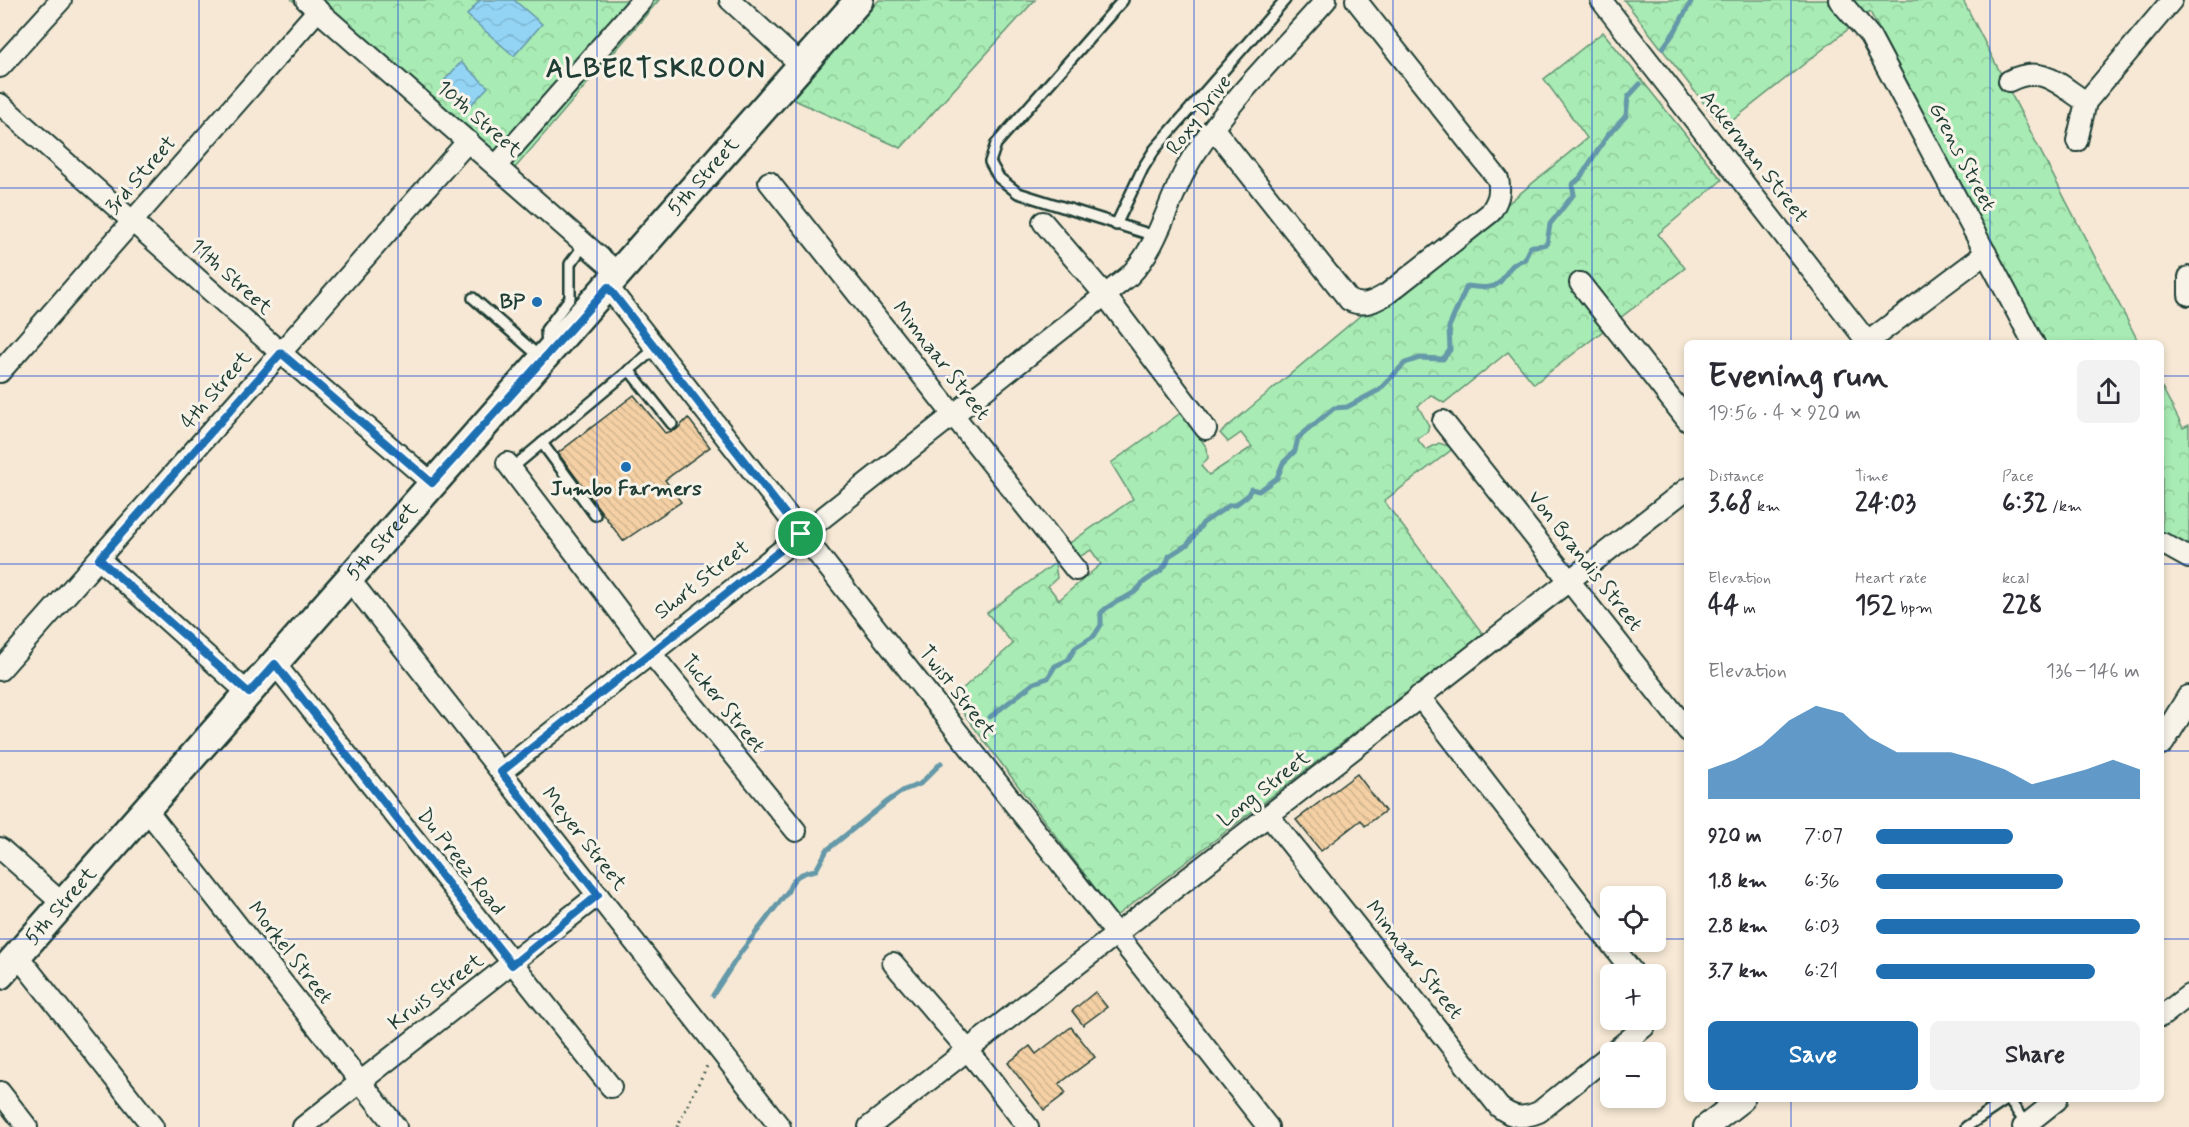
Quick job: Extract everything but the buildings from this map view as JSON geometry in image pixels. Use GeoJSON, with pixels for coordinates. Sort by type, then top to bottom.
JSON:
{"type":"FeatureCollection","features":[{"type":"Feature","properties":{"kind":"main road","name":"5th Street"},"geometry":{"type":"LineString","coordinates":[[9,965],[859,0]]}},
{"type":"Feature","properties":{"kind":"street"},"geometry":{"type":"LineString","coordinates":[[0,67],[61,0]]}},
{"type":"Feature","properties":{"kind":"street"},"geometry":{"type":"LineString","coordinates":[[496,166],[642,0]]}},
{"type":"Feature","properties":{"kind":"street"},"geometry":{"type":"LineString","coordinates":[[730,0],[801,65]]}},
{"type":"Feature","properties":{"kind":"street","name":"Roxy Drive"},"geometry":{"type":"LineString","coordinates":[[1105,295],[1141,264],[1192,158],[1214,129],[1326,0]]}},
{"type":"Feature","properties":{"kind":"street"},"geometry":{"type":"LineString","coordinates":[[1214,129],[1349,300],[1354,303],[1377,301],[1388,294],[1490,213],[1498,201],[1500,189],[1498,179],[1356,0]]}},
{"type":"Feature","properties":{"kind":"street","name":"Ackerman Street"},"geometry":{"type":"LineString","coordinates":[[1601,0],[1865,340]]}},
{"type":"Feature","properties":{"kind":"street","name":"Grens Street"},"geometry":{"type":"LineString","coordinates":[[1839,0],[1870,36],[2032,340]]}},
{"type":"Feature","properties":{"kind":"street"},"geometry":{"type":"LineString","coordinates":[[2077,141],[2086,102],[2172,0]]}},
{"type":"Feature","properties":{"kind":"street","name":"10th Street"},"geometry":{"type":"LineString","coordinates":[[312,5],[585,243],[613,280]]}},
{"type":"Feature","properties":{"kind":"street","name":"3rd Street"},"geometry":{"type":"LineString","coordinates":[[0,372],[132,220],[312,5]]}},
{"type":"Feature","properties":{"kind":"street"},"geometry":{"type":"LineString","coordinates":[[2009,81],[2024,74],[2041,74],[2086,102]]}},
{"type":"Feature","properties":{"kind":"street","name":"11th Street"},"geometry":{"type":"LineString","coordinates":[[0,104],[281,353],[432,483]]}},
{"type":"Feature","properties":{"kind":"street","name":"4th Street"},"geometry":{"type":"LineString","coordinates":[[0,670],[468,141]]}},
{"type":"Feature","properties":{"kind":"street","name":"Minnaar Street"},"geometry":{"type":"LineString","coordinates":[[769,182],[1076,570]]}},
{"type":"Feature","properties":{"kind":"street"},"geometry":{"type":"LineString","coordinates":[[1043,222],[1105,295],[1206,429]]}},
{"type":"Feature","properties":{"kind":"street"},"geometry":{"type":"LineString","coordinates":[[1871,340],[1986,253]]}},
{"type":"Feature","properties":{"kind":"street"},"geometry":{"type":"LineString","coordinates":[[2189,277],[2189,295]]}},
{"type":"Feature","properties":{"kind":"street","name":"Twist Street"},"geometry":{"type":"LineString","coordinates":[[613,280],[656,348],[1268,1127]]}},
{"type":"Feature","properties":{"kind":"street"},"geometry":{"type":"LineString","coordinates":[[1580,284],[1684,416]]}},
{"type":"Feature","properties":{"kind":"street","name":"Short Street"},"geometry":{"type":"LineString","coordinates":[[501,772],[650,652],[1105,295]]}},
{"type":"Feature","properties":{"kind":"street","name":"Von Brandis Street"},"geometry":{"type":"LineString","coordinates":[[1443,421],[1684,726]]}},
{"type":"Feature","properties":{"kind":"street","name":"Tucker Street"},"geometry":{"type":"LineString","coordinates":[[509,466],[650,652],[796,831]]}},
{"type":"Feature","properties":{"kind":"street","name":"Long Street"},"geometry":{"type":"LineString","coordinates":[[869,1127],[967,1049],[1118,935],[1568,579],[1684,491]]}},
{"type":"Feature","properties":{"kind":"street"},"geometry":{"type":"LineString","coordinates":[[2164,544],[2189,558]]}},
{"type":"Feature","properties":{"kind":"street"},"geometry":{"type":"LineString","coordinates":[[99,559],[249,693]]}},
{"type":"Feature","properties":{"kind":"street","name":"Meyer Street"},"geometry":{"type":"LineString","coordinates":[[350,580],[780,1127]]}},
{"type":"Feature","properties":{"kind":"street","name":"Du Preez Road"},"geometry":{"type":"LineString","coordinates":[[275,664],[611,1087]]}},
{"type":"Feature","properties":{"kind":"street"},"geometry":{"type":"LineString","coordinates":[[1419,696],[1626,964]]}},
{"type":"Feature","properties":{"kind":"street"},"geometry":{"type":"LineString","coordinates":[[2164,739],[2189,699]]}},
{"type":"Feature","properties":{"kind":"street","name":"Morkel Street"},"geometry":{"type":"LineString","coordinates":[[146,809],[396,1127]]}},
{"type":"Feature","properties":{"kind":"street","name":"Minnaar Street"},"geometry":{"type":"LineString","coordinates":[[1269,816],[1499,1107],[1510,1116],[1539,1112],[1639,1030]]}},
{"type":"Feature","properties":{"kind":"street"},"geometry":{"type":"LineString","coordinates":[[0,848],[63,904]]}},
{"type":"Feature","properties":{"kind":"street","name":"Kruis Street"},"geometry":{"type":"LineString","coordinates":[[303,1127],[359,1081],[512,965],[598,895]]}},
{"type":"Feature","properties":{"kind":"street"},"geometry":{"type":"LineString","coordinates":[[893,963],[967,1049],[1028,1127]]}},
{"type":"Feature","properties":{"kind":"street"},"geometry":{"type":"LineString","coordinates":[[9,965],[153,1127]]}},
{"type":"Feature","properties":{"kind":"street"},"geometry":{"type":"LineString","coordinates":[[2164,1014],[2189,994]]}},
{"type":"Feature","properties":{"kind":"street"},"geometry":{"type":"LineString","coordinates":[[0,1092],[27,1127]]}},
{"type":"Feature","properties":{"kind":"street"},"geometry":{"type":"LineString","coordinates":[[1706,1127],[1738,1102]]}},
{"type":"Feature","properties":{"kind":"street"},"geometry":{"type":"LineString","coordinates":[[2024,1126],[2054,1102]]}},
{"type":"Feature","properties":{"kind":"lane"},"geometry":{"type":"LineString","coordinates":[[1123,0],[996,144],[990,162],[993,170],[1007,187],[1018,194],[1155,236]]}},
{"type":"Feature","properties":{"kind":"lane"},"geometry":{"type":"LineString","coordinates":[[1116,225],[1143,168],[1155,149],[1285,0]]}},
{"type":"Feature","properties":{"kind":"lane"},"geometry":{"type":"LineString","coordinates":[[546,356],[546,330],[570,298],[570,264],[585,243]]}},
{"type":"Feature","properties":{"kind":"lane"},"geometry":{"type":"LineString","coordinates":[[473,298],[546,356]]}},
{"type":"Feature","properties":{"kind":"lane"},"geometry":{"type":"LineString","coordinates":[[509,466],[542,443],[656,348]]}},
{"type":"Feature","properties":{"kind":"lane"},"geometry":{"type":"LineString","coordinates":[[629,370],[672,424]]}},
{"type":"Feature","properties":{"kind":"lane"},"geometry":{"type":"LineString","coordinates":[[542,443],[594,516]]}},
{"type":"Feature","properties":{"kind":"lane"},"geometry":{"type":"LineString","coordinates":[[1966,1127],[2005,1102]]}},
{"type":"Feature","properties":{"kind":"lane"},"geometry":{"type":"LineString","coordinates":[[2009,1102],[2024,1126]]}},
{"type":"Feature","properties":{"kind":"path"},"geometry":{"type":"LineString","coordinates":[[677,1127],[717,1047]]}},
{"type":"Feature","properties":{"kind":"green space"},"geometry":{"type":"Polygon","coordinates":[[[292,0],[659,0],[503,182],[292,0]]]}},
{"type":"Feature","properties":{"kind":"green space"},"geometry":{"type":"Polygon","coordinates":[[[879,0],[1035,0],[901,148],[792,99],[879,0]]]}},
{"type":"Feature","properties":{"kind":"green space"},"geometry":{"type":"Polygon","coordinates":[[[1624,0],[1963,0],[2137,340],[2043,340],[1870,12],[1723,128],[1624,0]]]}},
{"type":"Feature","properties":{"kind":"green space"},"geometry":{"type":"Polygon","coordinates":[[[1603,32],[1722,180],[1658,234],[1685,268],[1534,384],[1508,352],[1444,403],[1431,395],[1418,406],[1429,426],[1427,432],[1417,439],[1426,450],[1439,443],[1454,448],[1384,501],[1483,634],[1116,916],[952,698],[1013,644],[987,613],[1055,563],[1057,578],[1048,586],[1059,600],[1101,564],[1091,550],[1081,556],[1074,553],[1067,545],[1133,499],[1111,463],[1182,412],[1207,448],[1208,458],[1201,466],[1209,475],[1252,447],[1241,433],[1228,442],[1220,433],[1361,315],[1377,312],[1587,138],[1544,79],[1603,32]]]}},
{"type":"Feature","properties":{"kind":"green space"},"geometry":{"type":"Polygon","coordinates":[[[2164,391],[2183,428],[2189,425],[2189,552],[2164,539],[2164,391]]]}},
{"type":"Feature","properties":{"kind":"water"},"geometry":{"type":"Polygon","coordinates":[[[480,0],[514,0],[542,24],[514,56],[467,15],[480,0]]]}},
{"type":"Feature","properties":{"kind":"water"},"geometry":{"type":"Polygon","coordinates":[[[461,62],[488,87],[471,105],[444,81],[461,62]]]}},
{"type":"Feature","properties":{"kind":"waterway"},"geometry":{"type":"LineString","coordinates":[[1663,48],[1692,0]]}},
{"type":"Feature","properties":{"kind":"waterway"},"geometry":{"type":"LineString","coordinates":[[990,717],[1034,683],[1048,678],[1055,666],[1068,660],[1075,648],[1094,636],[1101,625],[1101,613],[1134,592],[1162,569],[1169,556],[1188,544],[1203,523],[1230,505],[1235,505],[1247,496],[1251,489],[1259,491],[1277,478],[1283,463],[1295,451],[1298,438],[1334,408],[1347,407],[1379,390],[1405,363],[1420,358],[1443,359],[1450,350],[1449,327],[1467,286],[1482,288],[1499,283],[1510,268],[1525,259],[1531,247],[1547,244],[1550,224],[1574,194],[1572,185],[1580,178],[1607,136],[1626,116],[1628,97],[1640,84]]}},
{"type":"Feature","properties":{"kind":"waterway"},"geometry":{"type":"LineString","coordinates":[[713,995],[741,952],[795,879],[802,874],[816,870],[827,850],[888,801],[904,790],[920,784],[941,763]]}},
{"type":"Feature","properties":{"kind":"place","name":"BP"},"geometry":{"type":"Point","coordinates":[537,302]}},
{"type":"Feature","properties":{"kind":"place","name":"Jumbo Farmers"},"geometry":{"type":"Point","coordinates":[626,467]}},
{"type":"Feature","properties":{"kind":"district","name":"ALBERTSKROON"},"geometry":{"type":"Point","coordinates":[656,69]}},
{"type":"Feature","properties":{"kind":"route"},"geometry":{"type":"LineString","coordinates":[[608,287],[801,534],[501,772],[598,895],[512,965],[275,664],[249,693],[99,559],[281,353],[432,483],[608,287]]}}]}
